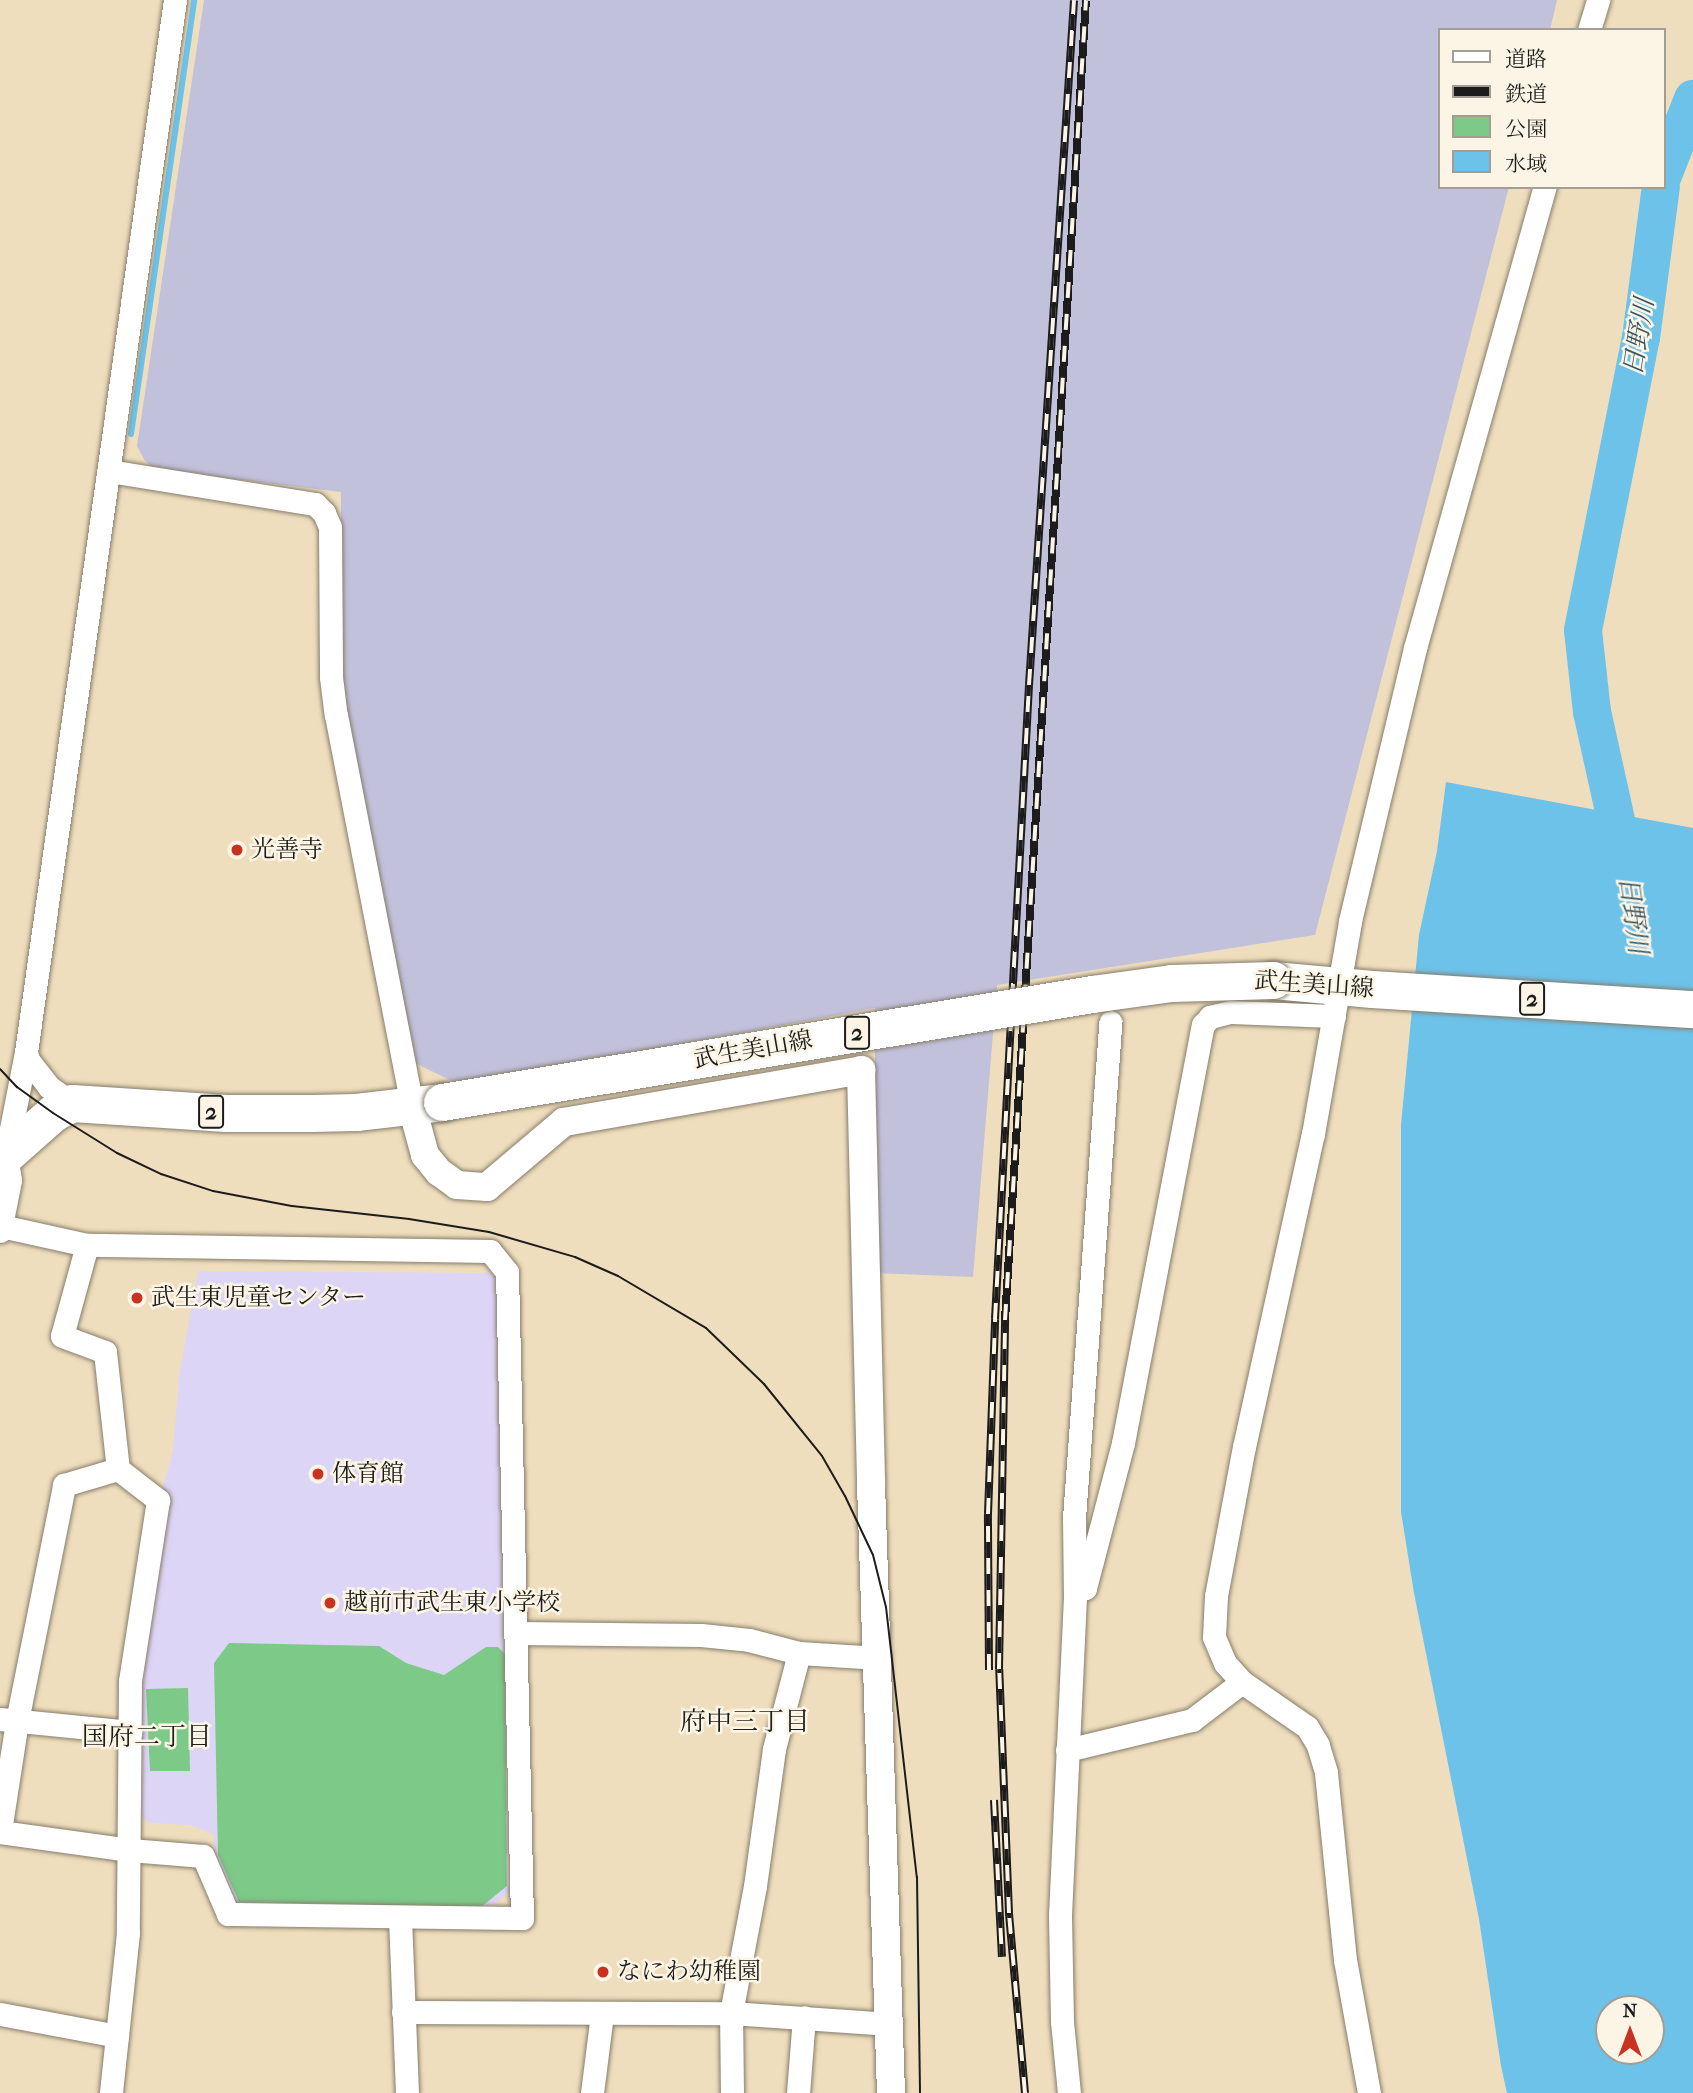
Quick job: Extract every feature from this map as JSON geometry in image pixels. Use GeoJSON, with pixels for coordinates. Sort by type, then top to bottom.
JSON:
{"type":"FeatureCollection","features":[{"type":"Feature","properties":{"kind":"main road","name":"武生美山線"},"geometry":{"type":"LineString","coordinates":[[72,1103],[226,1113],[356,1112],[427,1105],[1171,983],[1273,980],[1348,997],[1693,1009]]}},
{"type":"Feature","properties":{"kind":"main road"},"geometry":{"type":"LineString","coordinates":[[3,1157],[53,1113],[72,1103]]}},
{"type":"Feature","properties":{"kind":"street"},"geometry":{"type":"LineString","coordinates":[[118,1469],[64,1485],[9,1720],[0,1831],[130,1850],[203,1856],[228,1914],[522,1918],[507,1272],[490,1251],[87,1245],[0,1229],[10,1180],[3,1157],[26,1052],[175,0]]}},
{"type":"Feature","properties":{"kind":"street"},"geometry":{"type":"LineString","coordinates":[[1590,28],[1598,0]]}},
{"type":"Feature","properties":{"kind":"street"},"geometry":{"type":"LineString","coordinates":[[1369,2093],[1345,1961],[1326,1772],[1318,1745],[1307,1727],[1242,1682],[1225,1663],[1214,1637],[1216,1596],[1244,1447],[1313,1134],[1348,997],[1350,921],[1415,648],[1544,189]]}},
{"type":"Feature","properties":{"kind":"street"},"geometry":{"type":"LineString","coordinates":[[109,471],[315,504],[324,513],[330,527],[331,677],[336,715],[427,1105],[425,1155],[439,1172],[457,1185],[487,1187],[564,1122],[861,1070],[871,1484],[879,1658],[891,2093]]}},
{"type":"Feature","properties":{"kind":"street"},"geometry":{"type":"LineString","coordinates":[[1075,1588],[1085,1588],[1123,1443],[1203,1025],[1210,1017],[1230,1012],[1348,997]]}},
{"type":"Feature","properties":{"kind":"street"},"geometry":{"type":"LineString","coordinates":[[1069,2093],[1059,1956],[1075,1588],[1074,1518],[1110,1022]]}},
{"type":"Feature","properties":{"kind":"street"},"geometry":{"type":"LineString","coordinates":[[26,1052],[28,1060],[49,1087],[72,1103]]}},
{"type":"Feature","properties":{"kind":"street"},"geometry":{"type":"LineString","coordinates":[[1078,1178],[1096,1202]]}},
{"type":"Feature","properties":{"kind":"street"},"geometry":{"type":"LineString","coordinates":[[87,1245],[62,1336],[105,1352],[118,1469],[158,1500],[130,1681],[128,1933],[111,2093]]}},
{"type":"Feature","properties":{"kind":"street"},"geometry":{"type":"LineString","coordinates":[[517,1633],[701,1635],[749,1640],[799,1653],[879,1658]]}},
{"type":"Feature","properties":{"kind":"street"},"geometry":{"type":"LineString","coordinates":[[732,2093],[732,2013],[755,1886],[774,1749],[799,1653]]}},
{"type":"Feature","properties":{"kind":"street"},"geometry":{"type":"LineString","coordinates":[[1067,1750],[1192,1720],[1242,1682]]}},
{"type":"Feature","properties":{"kind":"street"},"geometry":{"type":"LineString","coordinates":[[9,1720],[130,1732]]}},
{"type":"Feature","properties":{"kind":"street"},"geometry":{"type":"LineString","coordinates":[[400,1918],[407,2093]]}},
{"type":"Feature","properties":{"kind":"street"},"geometry":{"type":"LineString","coordinates":[[403,2012],[732,2013],[890,2024]]}},
{"type":"Feature","properties":{"kind":"street"},"geometry":{"type":"LineString","coordinates":[[0,2014],[117,2036]]}},
{"type":"Feature","properties":{"kind":"street"},"geometry":{"type":"LineString","coordinates":[[592,2093],[601,2014]]}},
{"type":"Feature","properties":{"kind":"street"},"geometry":{"type":"LineString","coordinates":[[798,2093],[804,2018]]}},
{"type":"Feature","properties":{"kind":"shaded area"},"geometry":{"type":"Polygon","coordinates":[[[204,0],[1557,0],[1550,28],[1438,28],[1438,189],[1508,189],[1315,935],[997,985],[973,1277],[875,1273],[875,1008],[460,1085],[413,1062],[340,679],[341,492],[157,470],[145,461],[137,446],[204,0]]]}},
{"type":"Feature","properties":{"kind":"shaded area","name":"越前市武生東小学校"},"geometry":{"type":"Polygon","coordinates":[[[198,1271],[500,1273],[511,1632],[504,1632],[509,1893],[484,1911],[237,1905],[215,1855],[213,1834],[190,1825],[150,1823],[141,1816],[138,1673],[161,1497],[173,1450],[179,1377],[198,1271]]]}},
{"type":"Feature","properties":{"kind":"green space"},"geometry":{"type":"Polygon","coordinates":[[[229,1643],[379,1646],[406,1663],[444,1675],[486,1647],[498,1647],[505,1654],[507,1886],[481,1907],[239,1902],[218,1855],[214,1663],[229,1643]]]}},
{"type":"Feature","properties":{"kind":"green space"},"geometry":{"type":"Polygon","coordinates":[[[188,1688],[190,1771],[150,1771],[146,1689],[188,1688]]]}},
{"type":"Feature","properties":{"kind":"water"},"geometry":{"type":"Polygon","coordinates":[[[1446,782],[1693,828],[1693,2093],[1507,2093],[1479,1919],[1414,1593],[1401,1512],[1401,1125],[1419,935],[1437,851],[1446,782]]]}},
{"type":"Feature","properties":{"kind":"waterway"},"geometry":{"type":"LineString","coordinates":[[131,434],[194,0]]}},
{"type":"Feature","properties":{"kind":"waterway","name":"日野川"},"geometry":{"type":"LineString","coordinates":[[1665,170],[1693,99]]}},
{"type":"Feature","properties":{"kind":"waterway","name":"日野川"},"geometry":{"type":"LineString","coordinates":[[1626,865],[1592,712],[1583,630],[1641,338],[1661,189]]}},
{"type":"Feature","properties":{"kind":"tram line"},"geometry":{"type":"LineString","coordinates":[[0,1069],[17,1087],[53,1113],[117,1153],[161,1174],[213,1191],[292,1206],[409,1219],[489,1232],[575,1257],[618,1276],[706,1328],[764,1384],[822,1456],[845,1496],[873,1555],[886,1607],[917,1877],[920,2093]]}},
{"type":"Feature","properties":{"kind":"railway"},"geometry":{"type":"LineString","coordinates":[[989,1670],[988,1514],[995,1319],[1029,685],[1074,0]]}},
{"type":"Feature","properties":{"kind":"railway"},"geometry":{"type":"LineString","coordinates":[[1025,2093],[1009,1913],[999,1669],[1005,1320],[1086,0]]}},
{"type":"Feature","properties":{"kind":"railway"},"geometry":{"type":"LineString","coordinates":[[994,1800],[1002,1957]]}},
{"type":"Feature","properties":{"kind":"place","name":"光善寺"},"geometry":{"type":"Point","coordinates":[237,850]}},
{"type":"Feature","properties":{"kind":"place","name":"武生東児童センター"},"geometry":{"type":"Point","coordinates":[137,1298]}},
{"type":"Feature","properties":{"kind":"place","name":"体育館"},"geometry":{"type":"Point","coordinates":[318,1474]}},
{"type":"Feature","properties":{"kind":"place","name":"越前市武生東小学校"},"geometry":{"type":"Point","coordinates":[330,1603]}},
{"type":"Feature","properties":{"kind":"place","name":"なにわ幼稚園"},"geometry":{"type":"Point","coordinates":[603,1972]}},
{"type":"Feature","properties":{"kind":"district","name":"府中三丁目"},"geometry":{"type":"Point","coordinates":[745,1722]}},
{"type":"Feature","properties":{"kind":"district","name":"国府二丁目"},"geometry":{"type":"Point","coordinates":[147,1737]}}]}
